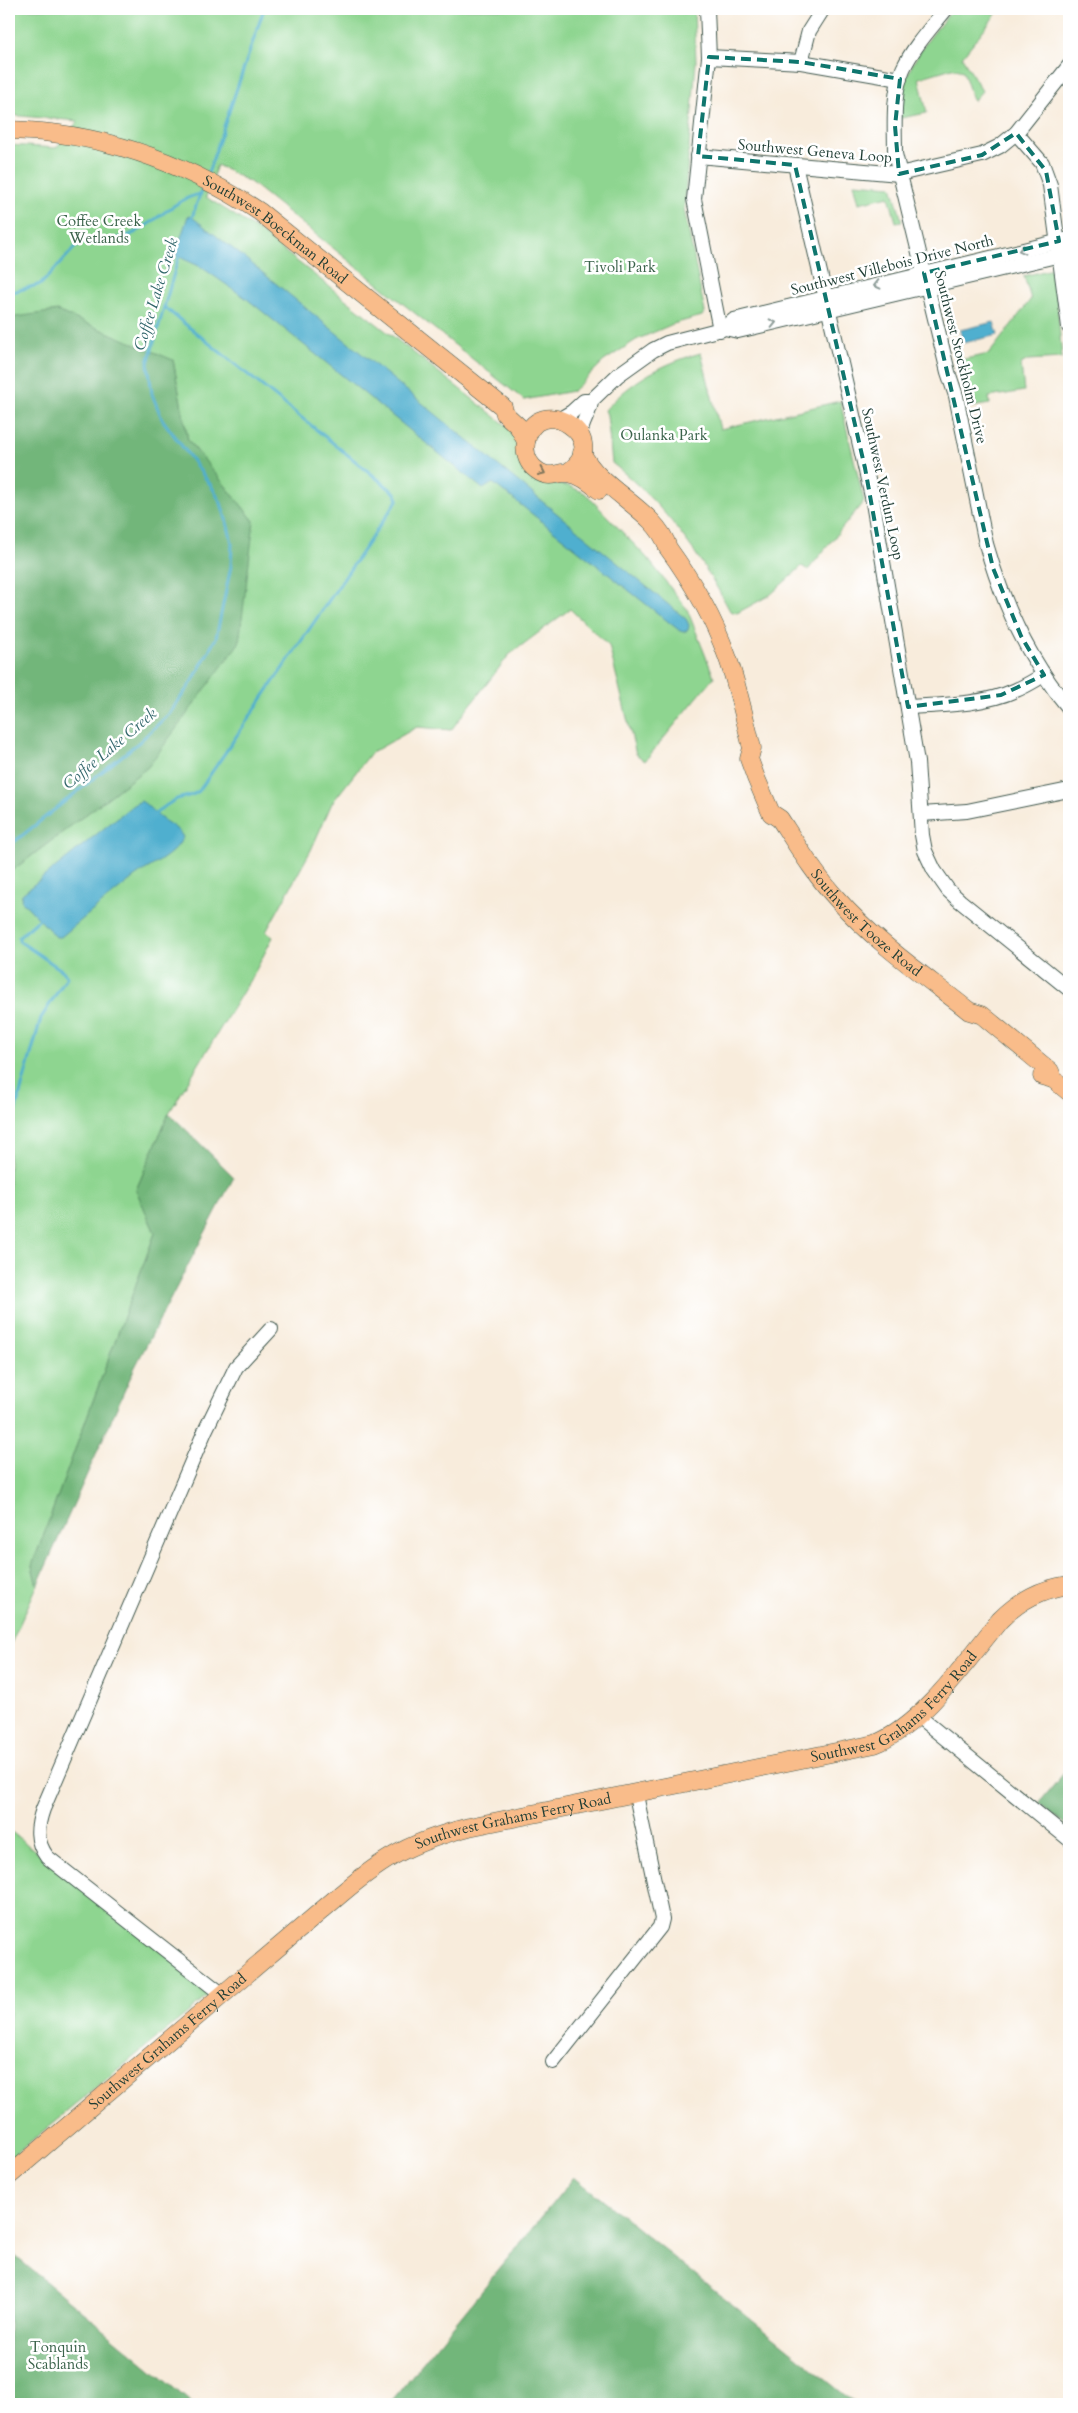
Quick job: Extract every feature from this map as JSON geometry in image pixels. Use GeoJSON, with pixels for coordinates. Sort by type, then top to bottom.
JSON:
{"type":"FeatureCollection","features":[{"type":"Feature","properties":{"kind":"main road","name":"Southwest Boeckman Road"},"geometry":{"type":"LineString","coordinates":[[9,130],[51,132],[98,140],[147,154],[198,175],[238,198],[279,228],[504,407],[506,414],[518,426],[526,441],[526,453],[534,468],[549,475],[567,472],[586,479],[626,514],[657,546],[668,548]]}},
{"type":"Feature","properties":{"kind":"main road","name":"Southwest Boeckman Road"},"geometry":{"type":"LineString","coordinates":[[504,407],[511,407],[526,417],[541,421],[560,419]]}},
{"type":"Feature","properties":{"kind":"main road"},"geometry":{"type":"LineString","coordinates":[[560,419],[573,426],[580,435]]}},
{"type":"Feature","properties":{"kind":"main road"},"geometry":{"type":"LineString","coordinates":[[526,441],[532,428],[541,421]]}},
{"type":"Feature","properties":{"kind":"main road","name":"Southwest Boeckman Road"},"geometry":{"type":"LineString","coordinates":[[580,435],[582,453],[592,472],[632,505],[665,538],[668,548],[687,576],[719,637]]}},
{"type":"Feature","properties":{"kind":"main road"},"geometry":{"type":"LineString","coordinates":[[567,472],[576,466],[582,453]]}},
{"type":"Feature","properties":{"kind":"main road","name":"Southwest Tooze Road"},"geometry":{"type":"LineString","coordinates":[[719,637],[735,680],[752,748],[749,759],[756,778],[771,813],[780,819],[811,867],[844,906],[882,941],[969,1011],[975,1022],[1044,1077],[1053,1079],[1069,1092]]}},
{"type":"Feature","properties":{"kind":"main road","name":"Southwest Grahams Ferry Road"},"geometry":{"type":"LineString","coordinates":[[9,2176],[356,1881],[386,1859],[407,1847],[426,1839],[469,1827],[875,1744],[897,1734],[918,1716],[1009,1612],[1033,1595],[1069,1585]]}},
{"type":"Feature","properties":{"kind":"street"},"geometry":{"type":"LineString","coordinates":[[707,9],[708,57],[694,200],[722,329]]}},
{"type":"Feature","properties":{"kind":"street"},"geometry":{"type":"LineString","coordinates":[[801,62],[810,31],[823,9]]}},
{"type":"Feature","properties":{"kind":"street","name":"Southwest Stockholm Drive"},"geometry":{"type":"LineString","coordinates":[[946,9],[912,52],[900,79],[895,154],[956,396],[986,544],[993,568],[1005,602],[1021,636],[1044,675],[1069,708]]}},
{"type":"Feature","properties":{"kind":"street"},"geometry":{"type":"LineString","coordinates":[[708,57],[801,62],[900,79]]}},
{"type":"Feature","properties":{"kind":"street","name":"Southwest Geneva Loop"},"geometry":{"type":"LineString","coordinates":[[698,156],[899,174],[982,154],[1000,146],[1016,133],[1069,66]]}},
{"type":"Feature","properties":{"kind":"street"},"geometry":{"type":"LineString","coordinates":[[1016,133],[1046,171],[1065,247],[1069,327]]}},
{"type":"Feature","properties":{"kind":"street","name":"Southwest Verdun Loop"},"geometry":{"type":"LineString","coordinates":[[795,165],[872,497],[917,762],[925,851],[934,870],[948,890],[1069,989]]}},
{"type":"Feature","properties":{"kind":"street","name":"Southwest Villebois Drive North"},"geometry":{"type":"LineString","coordinates":[[560,419],[575,410],[584,401],[591,400],[618,375],[653,350],[667,343],[722,329],[734,320],[826,304],[1065,247]]}},
{"type":"Feature","properties":{"kind":"street","name":"Southwest Villebois Drive North"},"geometry":{"type":"LineString","coordinates":[[580,435],[583,419],[591,408],[591,400]]}},
{"type":"Feature","properties":{"kind":"street"},"geometry":{"type":"LineString","coordinates":[[908,707],[949,705],[1001,695],[1017,690],[1044,675]]}},
{"type":"Feature","properties":{"kind":"street"},"geometry":{"type":"LineString","coordinates":[[921,814],[967,811],[1069,790]]}},
{"type":"Feature","properties":{"kind":"street"},"geometry":{"type":"LineString","coordinates":[[222,1995],[47,1857],[38,1841],[37,1830],[43,1809],[205,1430],[236,1367],[271,1329]]}},
{"type":"Feature","properties":{"kind":"street"},"geometry":{"type":"LineString","coordinates":[[918,1716],[1069,1839]]}},
{"type":"Feature","properties":{"kind":"street"},"geometry":{"type":"LineString","coordinates":[[553,2062],[660,1926],[662,1919],[636,1794]]}},
{"type":"Feature","properties":{"kind":"highlighted area"},"geometry":{"type":"Polygon","coordinates":[[[709,57],[801,62],[900,79],[895,126],[899,174],[982,155],[1016,133],[1046,171],[1059,241],[924,273],[993,568],[1021,636],[1044,675],[1001,695],[908,707],[865,468],[795,165],[698,156],[709,57]]]}},
{"type":"Feature","properties":{"kind":"green space"},"geometry":{"type":"Polygon","coordinates":[[[9,9],[694,9],[696,62],[684,209],[705,312],[702,316],[673,324],[636,340],[604,361],[573,391],[524,400],[250,182],[217,165],[206,197],[256,229],[507,426],[548,483],[569,486],[585,493],[648,559],[687,609],[714,677],[645,761],[636,754],[609,646],[570,609],[509,655],[451,730],[417,727],[371,753],[332,803],[311,850],[266,932],[273,937],[256,970],[169,1113],[136,1190],[155,1233],[32,1566],[37,1586],[9,1648],[9,873],[148,767],[254,521],[188,440],[173,360],[9,585],[9,145],[56,148],[78,121],[9,115],[9,9]]]}},
{"type":"Feature","properties":{"kind":"green space"},"geometry":{"type":"Polygon","coordinates":[[[953,9],[1000,9],[962,57],[982,91],[973,101],[963,71],[952,68],[919,78],[927,113],[901,118],[901,102],[909,72],[933,33],[953,9]]]}},
{"type":"Feature","properties":{"kind":"green space"},"geometry":{"type":"Polygon","coordinates":[[[854,183],[892,186],[902,221],[896,222],[889,196],[859,203],[854,183]]]}},
{"type":"Feature","properties":{"kind":"green space"},"geometry":{"type":"Polygon","coordinates":[[[1052,269],[1062,358],[1028,360],[1021,364],[1024,391],[989,397],[990,404],[971,407],[960,360],[989,354],[1031,299],[1024,276],[1052,269]]]}},
{"type":"Feature","properties":{"kind":"green space"},"geometry":{"type":"Polygon","coordinates":[[[57,311],[173,360],[188,440],[254,521],[239,643],[148,767],[9,873],[9,318],[57,311]]]}},
{"type":"Feature","properties":{"kind":"green space","name":"Oulanka Park"},"geometry":{"type":"Polygon","coordinates":[[[701,353],[720,429],[840,401],[864,501],[808,570],[802,566],[770,595],[737,613],[730,611],[706,569],[664,512],[612,463],[605,410],[626,390],[648,374],[674,362],[701,353]]]}},
{"type":"Feature","properties":{"kind":"green space"},"geometry":{"type":"Polygon","coordinates":[[[169,1113],[234,1177],[135,1367],[37,1586],[32,1566],[155,1233],[136,1190],[169,1113]]]}},
{"type":"Feature","properties":{"kind":"green space"},"geometry":{"type":"Polygon","coordinates":[[[1069,1767],[1069,1828],[1039,1803],[1069,1767]]]}},
{"type":"Feature","properties":{"kind":"green space"},"geometry":{"type":"Polygon","coordinates":[[[9,1830],[213,1992],[9,2159],[9,1830]]]}},
{"type":"Feature","properties":{"kind":"green space"},"geometry":{"type":"Polygon","coordinates":[[[574,2177],[856,2404],[389,2404],[574,2177]]]}},
{"type":"Feature","properties":{"kind":"green space","name":"Tonquin Scablands"},"geometry":{"type":"Polygon","coordinates":[[[9,2251],[193,2404],[9,2404],[9,2251]]]}},
{"type":"Feature","properties":{"kind":"water"},"geometry":{"type":"Polygon","coordinates":[[[188,216],[192,217],[241,255],[686,619],[689,625],[688,630],[680,631],[493,483],[483,489],[247,299],[201,267],[175,255],[188,216]]]}},
{"type":"Feature","properties":{"kind":"water"},"geometry":{"type":"Polygon","coordinates":[[[994,322],[998,335],[963,343],[960,330],[994,322]]]}},
{"type":"Feature","properties":{"kind":"water"},"geometry":{"type":"Polygon","coordinates":[[[141,801],[180,833],[183,837],[179,844],[168,855],[133,878],[61,937],[56,937],[21,900],[22,894],[133,805],[141,801]]]}},
{"type":"Feature","properties":{"kind":"waterway","name":"Coffee Lake Creek"},"geometry":{"type":"LineString","coordinates":[[207,176],[264,9]]}},
{"type":"Feature","properties":{"kind":"waterway","name":"Coffee Lake Creek"},"geometry":{"type":"LineString","coordinates":[[191,220],[203,186]]}},
{"type":"Feature","properties":{"kind":"waterway"},"geometry":{"type":"LineString","coordinates":[[9,293],[41,284],[80,242],[130,235],[182,201],[201,194]]}},
{"type":"Feature","properties":{"kind":"waterway","name":"Coffee Lake Creek"},"geometry":{"type":"LineString","coordinates":[[9,846],[138,743],[169,714],[192,682],[216,638],[231,566],[232,543],[228,526],[221,503],[212,487],[162,419],[152,394],[148,363],[180,252]]}},
{"type":"Feature","properties":{"kind":"waterway"},"geometry":{"type":"LineString","coordinates":[[154,815],[177,799],[199,791],[398,499],[395,493],[164,307]]}},
{"type":"Feature","properties":{"kind":"waterway"},"geometry":{"type":"LineString","coordinates":[[9,1134],[41,1018],[67,977],[63,971],[19,941],[19,937],[42,917]]}},
{"type":"Feature","properties":{"kind":"park label","name":"Coffee Creek Wetlands"},"geometry":{"type":"Point","coordinates":[99,230]}},
{"type":"Feature","properties":{"kind":"park label","name":"Tivoli Park"},"geometry":{"type":"Point","coordinates":[620,267]}}]}
